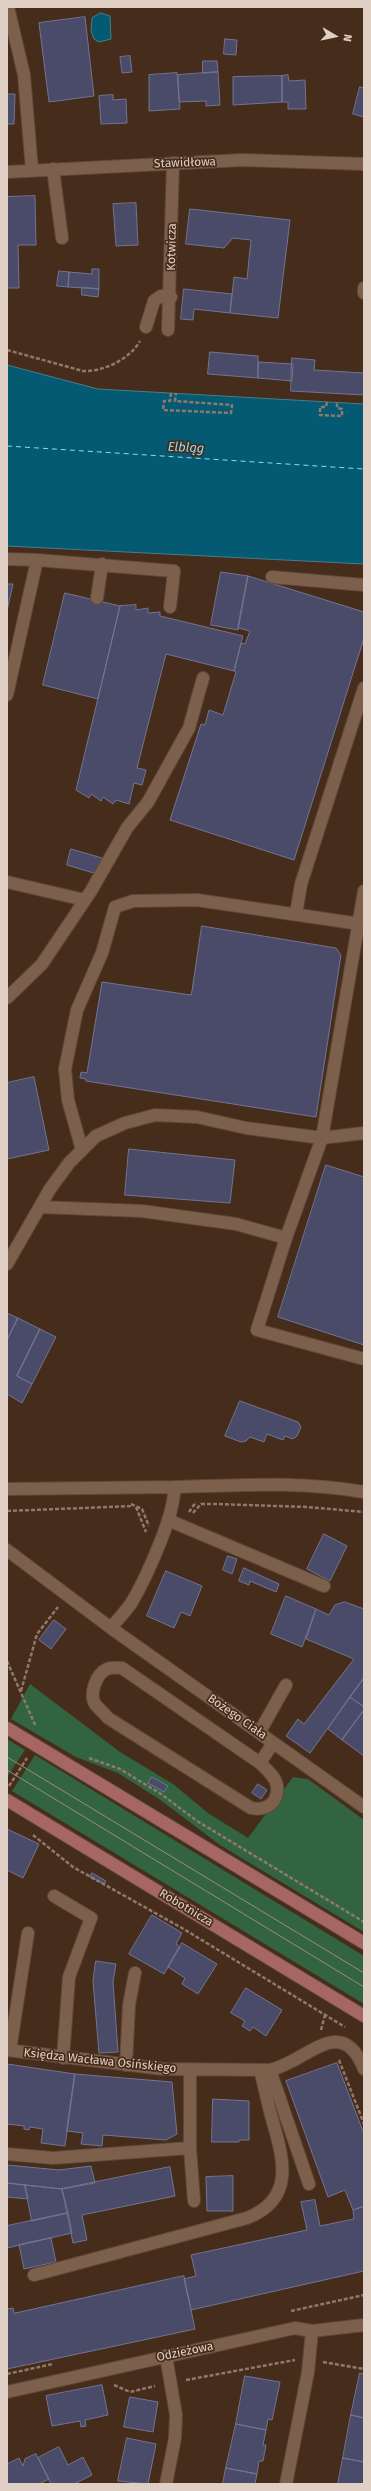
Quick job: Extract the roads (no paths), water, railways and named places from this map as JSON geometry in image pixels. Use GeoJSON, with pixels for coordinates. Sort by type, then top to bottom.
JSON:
{"type":"FeatureCollection","features":[{"type":"Feature","properties":{"kind":"main road"},"geometry":{"type":"LineString","coordinates":[[7,1728],[364,1943]]}},
{"type":"Feature","properties":{"kind":"main road","name":"Robotnicza"},"geometry":{"type":"LineString","coordinates":[[7,1800],[364,2016]]}},
{"type":"Feature","properties":{"kind":"street"},"geometry":{"type":"LineString","coordinates":[[8,7],[24,75],[32,170]]}},
{"type":"Feature","properties":{"kind":"street","name":"Stawidłowa"},"geometry":{"type":"LineString","coordinates":[[7,172],[173,163],[293,160],[364,164]]}},
{"type":"Feature","properties":{"kind":"street","name":"Kotwicza"},"geometry":{"type":"LineString","coordinates":[[168,330],[171,297],[173,163]]}},
{"type":"Feature","properties":{"kind":"street"},"geometry":{"type":"LineString","coordinates":[[53,169],[62,238]]}},
{"type":"Feature","properties":{"kind":"street"},"geometry":{"type":"LineString","coordinates":[[146,327],[154,301],[161,296],[171,297]]}},
{"type":"Feature","properties":{"kind":"street"},"geometry":{"type":"LineString","coordinates":[[7,559],[102,564],[174,571],[170,607]]}},
{"type":"Feature","properties":{"kind":"street"},"geometry":{"type":"LineString","coordinates":[[7,695],[37,560]]}},
{"type":"Feature","properties":{"kind":"street"},"geometry":{"type":"LineString","coordinates":[[97,598],[102,564]]}},
{"type":"Feature","properties":{"kind":"street"},"geometry":{"type":"LineString","coordinates":[[272,577],[364,585]]}},
{"type":"Feature","properties":{"kind":"street"},"geometry":{"type":"LineString","coordinates":[[7,998],[42,964],[85,900],[127,828],[148,802],[169,768],[190,728],[203,678]]}},
{"type":"Feature","properties":{"kind":"street"},"geometry":{"type":"LineString","coordinates":[[296,914],[301,884],[364,688]]}},
{"type":"Feature","properties":{"kind":"street"},"geometry":{"type":"LineString","coordinates":[[7,882],[85,900]]}},
{"type":"Feature","properties":{"kind":"street"},"geometry":{"type":"LineString","coordinates":[[364,891],[360,924],[322,1138],[286,1238],[257,1330],[364,1359]]}},
{"type":"Feature","properties":{"kind":"street"},"geometry":{"type":"LineString","coordinates":[[82,1150],[68,1100],[66,1069],[77,1010],[102,953],[115,908],[133,901],[197,900],[360,924]]}},
{"type":"Feature","properties":{"kind":"street"},"geometry":{"type":"LineString","coordinates":[[7,1264],[40,1207],[69,1163],[96,1136],[125,1124],[155,1115],[197,1117],[246,1128],[322,1138],[364,1133]]}},
{"type":"Feature","properties":{"kind":"street"},"geometry":{"type":"LineString","coordinates":[[40,1207],[150,1212],[236,1224],[286,1238]]}},
{"type":"Feature","properties":{"kind":"street"},"geometry":{"type":"LineString","coordinates":[[7,1489],[174,1489],[284,1484],[314,1485],[364,1492]]}},
{"type":"Feature","properties":{"kind":"street"},"geometry":{"type":"LineString","coordinates":[[110,1628],[133,1600],[168,1520],[174,1489]]}},
{"type":"Feature","properties":{"kind":"street"},"geometry":{"type":"LineString","coordinates":[[168,1520],[324,1586]]}},
{"type":"Feature","properties":{"kind":"street","name":"Bożego Ciała"},"geometry":{"type":"LineString","coordinates":[[7,1550],[110,1628],[364,1807]]}},
{"type":"Feature","properties":{"kind":"street"},"geometry":{"type":"LineString","coordinates":[[108,1668],[122,1668],[260,1763],[271,1774],[277,1786],[274,1799],[268,1808],[261,1810],[251,1808],[108,1718],[94,1703],[93,1693],[95,1682],[100,1673],[108,1668]]}},
{"type":"Feature","properties":{"kind":"street"},"geometry":{"type":"LineString","coordinates":[[259,1733],[286,1685]]}},
{"type":"Feature","properties":{"kind":"street"},"geometry":{"type":"LineString","coordinates":[[260,1763],[273,1743]]}},
{"type":"Feature","properties":{"kind":"street"},"geometry":{"type":"LineString","coordinates":[[54,1896],[91,1918],[69,1977],[63,2058]]}},
{"type":"Feature","properties":{"kind":"street"},"geometry":{"type":"LineString","coordinates":[[8,2050],[28,1933]]}},
{"type":"Feature","properties":{"kind":"street"},"geometry":{"type":"LineString","coordinates":[[126,2065],[129,2005],[135,1973]]}},
{"type":"Feature","properties":{"kind":"street","name":"Księdza Wacława Osińskiego"},"geometry":{"type":"LineString","coordinates":[[8,2050],[126,2065],[190,2070],[265,2070],[283,2067],[325,2043],[336,2042],[352,2048],[364,2069]]}},
{"type":"Feature","properties":{"kind":"street"},"geometry":{"type":"LineString","coordinates":[[190,2070],[190,2148],[194,2201]]}},
{"type":"Feature","properties":{"kind":"street"},"geometry":{"type":"LineString","coordinates":[[265,2070],[309,2184]]}},
{"type":"Feature","properties":{"kind":"street"},"geometry":{"type":"LineString","coordinates":[[34,2275],[247,2218],[265,2208],[280,2187],[284,2171],[265,2070]]}},
{"type":"Feature","properties":{"kind":"street"},"geometry":{"type":"LineString","coordinates":[[7,2154],[53,2158],[190,2148]]}},
{"type":"Feature","properties":{"kind":"street","name":"Odzieżowa"},"geometry":{"type":"LineString","coordinates":[[7,2392],[295,2328],[312,2331],[364,2325]]}},
{"type":"Feature","properties":{"kind":"street"},"geometry":{"type":"LineString","coordinates":[[286,2484],[308,2372],[312,2331]]}},
{"type":"Feature","properties":{"kind":"street"},"geometry":{"type":"LineString","coordinates":[[166,2356],[176,2414],[175,2438],[166,2484]]}},
{"type":"Feature","properties":{"kind":"water"},"geometry":{"type":"Polygon","coordinates":[[[101,13],[110,16],[111,39],[99,42],[94,39],[91,31],[92,18],[101,13]]]}},
{"type":"Feature","properties":{"kind":"water","name":"Elbląg"},"geometry":{"type":"Polygon","coordinates":[[[7,365],[98,389],[364,404],[364,564],[7,546],[7,365]]]}},
{"type":"Feature","properties":{"kind":"tram line"},"geometry":{"type":"LineString","coordinates":[[7,1757],[364,1973]]}},
{"type":"Feature","properties":{"kind":"tram line"},"geometry":{"type":"LineString","coordinates":[[7,1770],[364,1987]]}}]}
